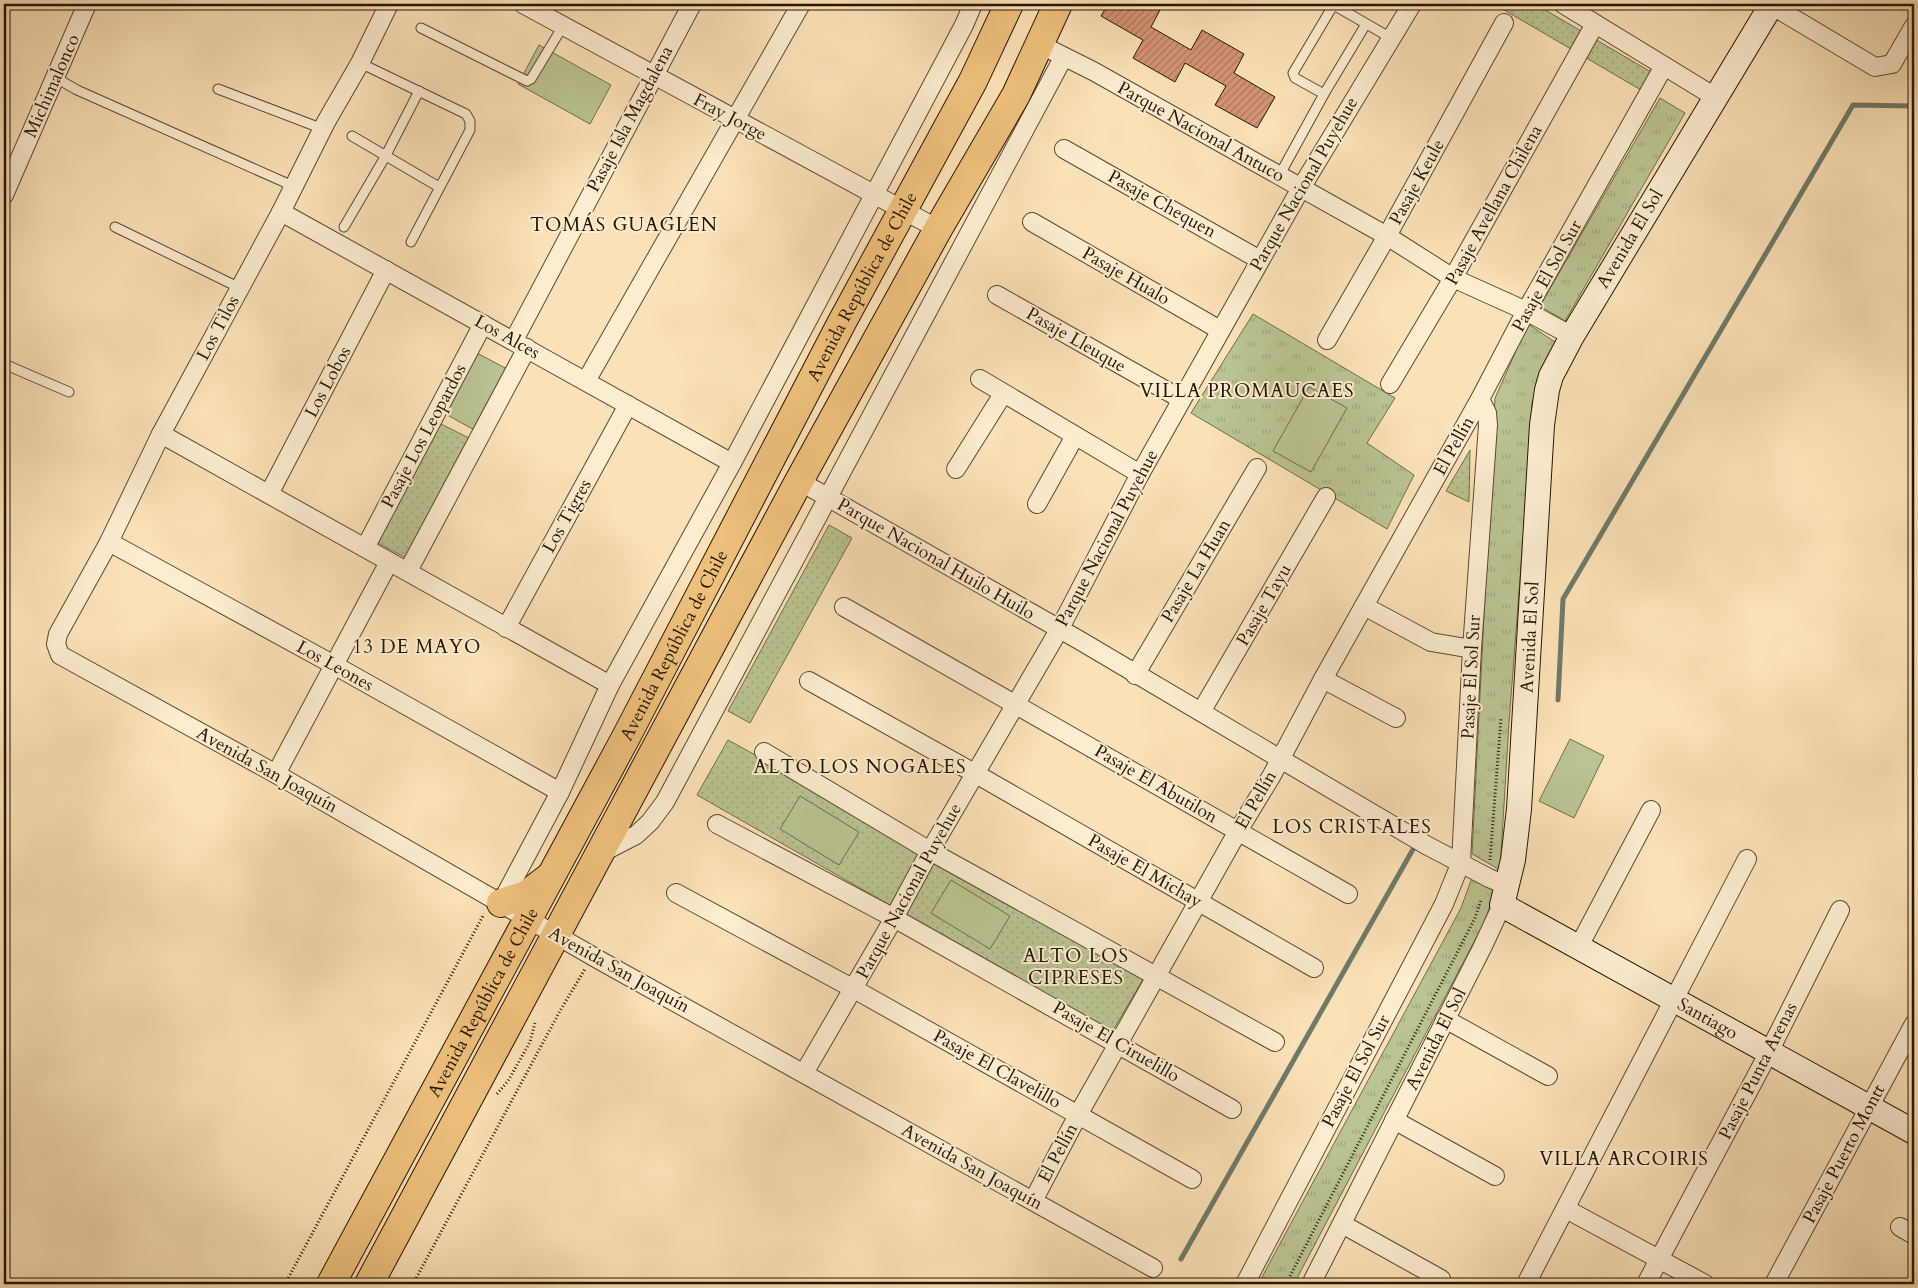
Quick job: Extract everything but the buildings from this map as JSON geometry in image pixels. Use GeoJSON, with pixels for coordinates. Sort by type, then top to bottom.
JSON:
{"type":"FeatureCollection","features":[{"type":"Feature","properties":{"kind":"main road","name":"Avenida República de Chile"},"geometry":{"type":"LineString","coordinates":[[331,1284],[625,739],[842,322],[973,81],[1009,4]]}},
{"type":"Feature","properties":{"kind":"main road","name":"Avenida República de Chile"},"geometry":{"type":"LineString","coordinates":[[369,1284],[799,481],[938,230],[1016,95],[1058,4]]}},
{"type":"Feature","properties":{"kind":"main road"},"geometry":{"type":"LineString","coordinates":[[498,901],[526,895],[553,873]]}},
{"type":"Feature","properties":{"kind":"street","name":"Michimalonco"},"geometry":{"type":"LineString","coordinates":[[4,195],[87,4]]}},
{"type":"Feature","properties":{"kind":"street","name":"Los Tilos"},"geometry":{"type":"LineString","coordinates":[[60,655],[56,644],[58,634],[110,542],[162,434],[390,4]]}},
{"type":"Feature","properties":{"kind":"street","name":"Fray Jorge"},"geometry":{"type":"LineString","coordinates":[[526,4],[562,26],[938,230]]}},
{"type":"Feature","properties":{"kind":"street","name":"Pasaje Isla Magdalena"},"geometry":{"type":"LineString","coordinates":[[408,572],[653,75],[692,4]]}},
{"type":"Feature","properties":{"kind":"street"},"geometry":{"type":"LineString","coordinates":[[586,381],[801,4]]}},
{"type":"Feature","properties":{"kind":"street","name":"Avenida República de Chile"},"geometry":{"type":"LineString","coordinates":[[498,901],[560,792],[610,686],[875,196],[964,25],[973,4]]}},
{"type":"Feature","properties":{"kind":"street","name":"Parque Nacional Puyehue"},"geometry":{"type":"LineString","coordinates":[[804,1073],[854,989],[930,851],[1060,630],[1140,474],[1220,330],[1301,188],[1412,4]]}},
{"type":"Feature","properties":{"kind":"street"},"geometry":{"type":"LineString","coordinates":[[1562,4],[1715,97]]}},
{"type":"Feature","properties":{"kind":"street"},"geometry":{"type":"LineString","coordinates":[[1771,4],[1875,67],[1892,64],[1914,26]]}},
{"type":"Feature","properties":{"kind":"street","name":"Avenida El Sol"},"geometry":{"type":"LineString","coordinates":[[1311,1284],[1446,1019],[1513,860],[1522,782],[1544,407],[1551,376],[1572,336],[1771,4]]}},
{"type":"Feature","properties":{"kind":"street","name":"Pasaje Keule"},"geometry":{"type":"LineString","coordinates":[[1327,340],[1387,236],[1504,23]]}},
{"type":"Feature","properties":{"kind":"street","name":"Pasaje Avellana Chilena"},"geometry":{"type":"LineString","coordinates":[[1390,384],[1453,278],[1595,24]]}},
{"type":"Feature","properties":{"kind":"street","name":"Parque Nacional Antuco"},"geometry":{"type":"LineString","coordinates":[[1039,44],[1063,58],[1093,71],[1387,236],[1453,278],[1526,311],[1572,336]]}},
{"type":"Feature","properties":{"kind":"street"},"geometry":{"type":"LineString","coordinates":[[598,855],[636,835],[650,822],[666,802],[1063,58]]}},
{"type":"Feature","properties":{"kind":"street","name":"Pasaje El Sol Sur"},"geometry":{"type":"LineString","coordinates":[[1245,1284],[1444,904],[1461,862],[1472,649],[1488,425],[1487,413],[1480,399],[1526,311],[1664,66]]}},
{"type":"Feature","properties":{"kind":"street","name":"Pasaje Chequen"},"geometry":{"type":"LineString","coordinates":[[1064,149],[1260,260]]}},
{"type":"Feature","properties":{"kind":"street","name":"Los Alces"},"geometry":{"type":"LineString","coordinates":[[281,212],[732,463]]}},
{"type":"Feature","properties":{"kind":"street","name":"Pasaje Hualo"},"geometry":{"type":"LineString","coordinates":[[1032,222],[1220,330]]}},
{"type":"Feature","properties":{"kind":"street","name":"Los Lobos"},"geometry":{"type":"LineString","coordinates":[[269,494],[386,270]]}},
{"type":"Feature","properties":{"kind":"street","name":"Pasaje Lleuque"},"geometry":{"type":"LineString","coordinates":[[997,295],[1181,399]]}},
{"type":"Feature","properties":{"kind":"street","name":"Pasaje Los Leopardos"},"geometry":{"type":"LineString","coordinates":[[365,548],[483,324]]}},
{"type":"Feature","properties":{"kind":"street"},"geometry":{"type":"LineString","coordinates":[[980,379],[1140,474]]}},
{"type":"Feature","properties":{"kind":"street"},"geometry":{"type":"LineString","coordinates":[[956,469],[1003,394]]}},
{"type":"Feature","properties":{"kind":"street","name":"El Pellín"},"geometry":{"type":"LineString","coordinates":[[1033,1201],[1118,1043],[1238,831],[1272,775],[1323,679],[1480,399]]}},
{"type":"Feature","properties":{"kind":"street","name":"Los Tigres"},"geometry":{"type":"LineString","coordinates":[[506,628],[628,404]]}},
{"type":"Feature","properties":{"kind":"street"},"geometry":{"type":"LineString","coordinates":[[162,434],[610,686]]}},
{"type":"Feature","properties":{"kind":"street"},"geometry":{"type":"LineString","coordinates":[[1037,504],[1076,436]]}},
{"type":"Feature","properties":{"kind":"street","name":"Pasaje La Huan"},"geometry":{"type":"LineString","coordinates":[[1135,675],[1257,468]]}},
{"type":"Feature","properties":{"kind":"street","name":"Parque Nacional Huilo Huilo"},"geometry":{"type":"LineString","coordinates":[[799,481],[1280,757],[1426,845],[1461,862],[1500,890]]}},
{"type":"Feature","properties":{"kind":"street","name":"Pasaje Tayu"},"geometry":{"type":"LineString","coordinates":[[1201,712],[1326,498]]}},
{"type":"Feature","properties":{"kind":"street","name":"Los Leones"},"geometry":{"type":"LineString","coordinates":[[110,542],[334,664],[560,792]]}},
{"type":"Feature","properties":{"kind":"street"},"geometry":{"type":"LineString","coordinates":[[276,774],[389,562]]}},
{"type":"Feature","properties":{"kind":"street","name":"Pasaje El Abutilon"},"geometry":{"type":"LineString","coordinates":[[844,606],[1348,894]]}},
{"type":"Feature","properties":{"kind":"street"},"geometry":{"type":"LineString","coordinates":[[1364,606],[1431,642],[1472,649]]}},
{"type":"Feature","properties":{"kind":"street","name":"Avenida San Joaquín"},"geometry":{"type":"LineString","coordinates":[[60,655],[276,774],[592,956],[1153,1268]]}},
{"type":"Feature","properties":{"kind":"street"},"geometry":{"type":"LineString","coordinates":[[1323,679],[1396,718]]}},
{"type":"Feature","properties":{"kind":"street","name":"Pasaje El Michay"},"geometry":{"type":"LineString","coordinates":[[809,681],[976,774],[1314,968]]}},
{"type":"Feature","properties":{"kind":"street"},"geometry":{"type":"LineString","coordinates":[[764,752],[930,851],[1276,1042]]}},
{"type":"Feature","properties":{"kind":"street"},"geometry":{"type":"LineString","coordinates":[[1578,948],[1651,810]]}},
{"type":"Feature","properties":{"kind":"street","name":"Pasaje El Ciruelillo"},"geometry":{"type":"LineString","coordinates":[[717,824],[894,918],[1232,1109]]}},
{"type":"Feature","properties":{"kind":"street"},"geometry":{"type":"LineString","coordinates":[[1526,1284],[1747,860]]}},
{"type":"Feature","properties":{"kind":"street","name":"Santiago"},"geometry":{"type":"LineString","coordinates":[[1500,890],[1578,948],[1914,1132]]}},
{"type":"Feature","properties":{"kind":"street","name":"Pasaje El Clavelillo"},"geometry":{"type":"LineString","coordinates":[[676,894],[854,989],[1192,1180]]}},
{"type":"Feature","properties":{"kind":"street","name":"Pasaje Punta Arenas"},"geometry":{"type":"LineString","coordinates":[[1646,1284],[1769,1052],[1840,910]]}},
{"type":"Feature","properties":{"kind":"street"},"geometry":{"type":"LineString","coordinates":[[1446,1019],[1548,1076]]}},
{"type":"Feature","properties":{"kind":"street","name":"Pasaje Puerto Montt"},"geometry":{"type":"LineString","coordinates":[[1774,1284],[1914,1024]]}},
{"type":"Feature","properties":{"kind":"street"},"geometry":{"type":"LineString","coordinates":[[1394,1120],[1495,1176]]}},
{"type":"Feature","properties":{"kind":"street"},"geometry":{"type":"LineString","coordinates":[[1566,1209],[1660,1258],[1705,1284]]}},
{"type":"Feature","properties":{"kind":"street"},"geometry":{"type":"LineString","coordinates":[[1342,1224],[1442,1279]]}},
{"type":"Feature","properties":{"kind":"lane"},"geometry":{"type":"LineString","coordinates":[[1324,94],[1295,78],[1293,73],[1334,6],[1391,38]]}},
{"type":"Feature","properties":{"kind":"lane"},"geometry":{"type":"LineString","coordinates":[[1279,176],[1324,94],[1366,24]]}},
{"type":"Feature","properties":{"kind":"lane"},"geometry":{"type":"LineString","coordinates":[[421,28],[527,81],[531,79],[562,26]]}},
{"type":"Feature","properties":{"kind":"lane"},"geometry":{"type":"LineString","coordinates":[[360,63],[466,114],[470,121],[470,130],[411,242]]}},
{"type":"Feature","properties":{"kind":"lane"},"geometry":{"type":"LineString","coordinates":[[56,78],[77,90],[284,182],[293,188]]}},
{"type":"Feature","properties":{"kind":"lane"},"geometry":{"type":"LineString","coordinates":[[218,89],[323,129]]}},
{"type":"Feature","properties":{"kind":"lane"},"geometry":{"type":"LineString","coordinates":[[344,227],[385,157],[418,91]]}},
{"type":"Feature","properties":{"kind":"lane"},"geometry":{"type":"LineString","coordinates":[[352,136],[439,187]]}},
{"type":"Feature","properties":{"kind":"lane"},"geometry":{"type":"LineString","coordinates":[[115,227],[240,288]]}},
{"type":"Feature","properties":{"kind":"lane"},"geometry":{"type":"LineString","coordinates":[[4,364],[70,392]]}},
{"type":"Feature","properties":{"kind":"path"},"geometry":{"type":"LineString","coordinates":[[1290,1276],[1475,918],[1500,890],[1502,718]]}},
{"type":"Feature","properties":{"kind":"path"},"geometry":{"type":"LineString","coordinates":[[284,1284],[498,901]]}},
{"type":"Feature","properties":{"kind":"path"},"geometry":{"type":"LineString","coordinates":[[413,1284],[560,1011],[592,956]]}},
{"type":"Feature","properties":{"kind":"green space"},"geometry":{"type":"Polygon","coordinates":[[[1494,4],[1535,4],[1651,72],[1641,90],[1494,4]]]}},
{"type":"Feature","properties":{"kind":"green space"},"geometry":{"type":"Polygon","coordinates":[[[539,45],[611,85],[590,124],[518,84],[539,45]]]}},
{"type":"Feature","properties":{"kind":"green space"},"geometry":{"type":"Polygon","coordinates":[[[1660,98],[1685,113],[1565,321],[1540,306],[1660,98]]]}},
{"type":"Feature","properties":{"kind":"green space"},"geometry":{"type":"Polygon","coordinates":[[[1253,314],[1395,398],[1367,443],[1414,475],[1387,529],[1191,413],[1253,314]]]}},
{"type":"Feature","properties":{"kind":"green space"},"geometry":{"type":"Polygon","coordinates":[[[1528,324],[1558,344],[1532,402],[1500,870],[1472,854],[1495,398],[1528,324]]]}},
{"type":"Feature","properties":{"kind":"green space"},"geometry":{"type":"Polygon","coordinates":[[[475,352],[509,370],[476,431],[442,412],[475,352]]]}},
{"type":"Feature","properties":{"kind":"green space"},"geometry":{"type":"Polygon","coordinates":[[[1309,387],[1347,408],[1311,472],[1273,451],[1309,387]]]}},
{"type":"Feature","properties":{"kind":"green space"},"geometry":{"type":"Polygon","coordinates":[[[439,423],[471,439],[410,560],[378,543],[439,423]]]}},
{"type":"Feature","properties":{"kind":"green space"},"geometry":{"type":"Polygon","coordinates":[[[1470,450],[1469,502],[1446,491],[1470,450]]]}},
{"type":"Feature","properties":{"kind":"green space"},"geometry":{"type":"Polygon","coordinates":[[[829,525],[852,538],[750,723],[728,711],[829,525]]]}},
{"type":"Feature","properties":{"kind":"green space"},"geometry":{"type":"Polygon","coordinates":[[[1570,739],[1604,756],[1574,818],[1539,801],[1570,739]]]}},
{"type":"Feature","properties":{"kind":"green space"},"geometry":{"type":"Polygon","coordinates":[[[728,740],[1148,971],[1112,1032],[697,795],[728,740]]]}},
{"type":"Feature","properties":{"kind":"green space"},"geometry":{"type":"Polygon","coordinates":[[[800,796],[859,832],[839,865],[780,829],[800,796]]]}},
{"type":"Feature","properties":{"kind":"green space"},"geometry":{"type":"Polygon","coordinates":[[[1473,875],[1496,887],[1485,921],[1294,1284],[1279,1284],[1262,1277],[1461,908],[1473,875]]]}},
{"type":"Feature","properties":{"kind":"green space"},"geometry":{"type":"Polygon","coordinates":[[[951,880],[1010,916],[990,949],[931,913],[951,880]]]}},
{"type":"Feature","properties":{"kind":"waterway"},"geometry":{"type":"LineString","coordinates":[[1558,700],[1563,599],[1853,105],[1914,106]]}},
{"type":"Feature","properties":{"kind":"waterway"},"geometry":{"type":"LineString","coordinates":[[1181,1259],[1416,844]]}},
{"type":"Feature","properties":{"kind":"district","name":"TOMÁS GUAGLEN"},"geometry":{"type":"Point","coordinates":[624,225]}},
{"type":"Feature","properties":{"kind":"district","name":"VILLA PROMAUCAES"},"geometry":{"type":"Point","coordinates":[1247,391]}},
{"type":"Feature","properties":{"kind":"district","name":"13 DE MAYO"},"geometry":{"type":"Point","coordinates":[417,647]}},
{"type":"Feature","properties":{"kind":"district","name":"ALTO LOS NOGALES"},"geometry":{"type":"Point","coordinates":[860,767]}},
{"type":"Feature","properties":{"kind":"district","name":"LOS CRISTALES"},"geometry":{"type":"Point","coordinates":[1352,827]}},
{"type":"Feature","properties":{"kind":"district","name":"ALTO LOS CIPRESES"},"geometry":{"type":"Point","coordinates":[1076,967]}},
{"type":"Feature","properties":{"kind":"district","name":"VILLA ARCOIRIS"},"geometry":{"type":"Point","coordinates":[1624,1159]}}]}
